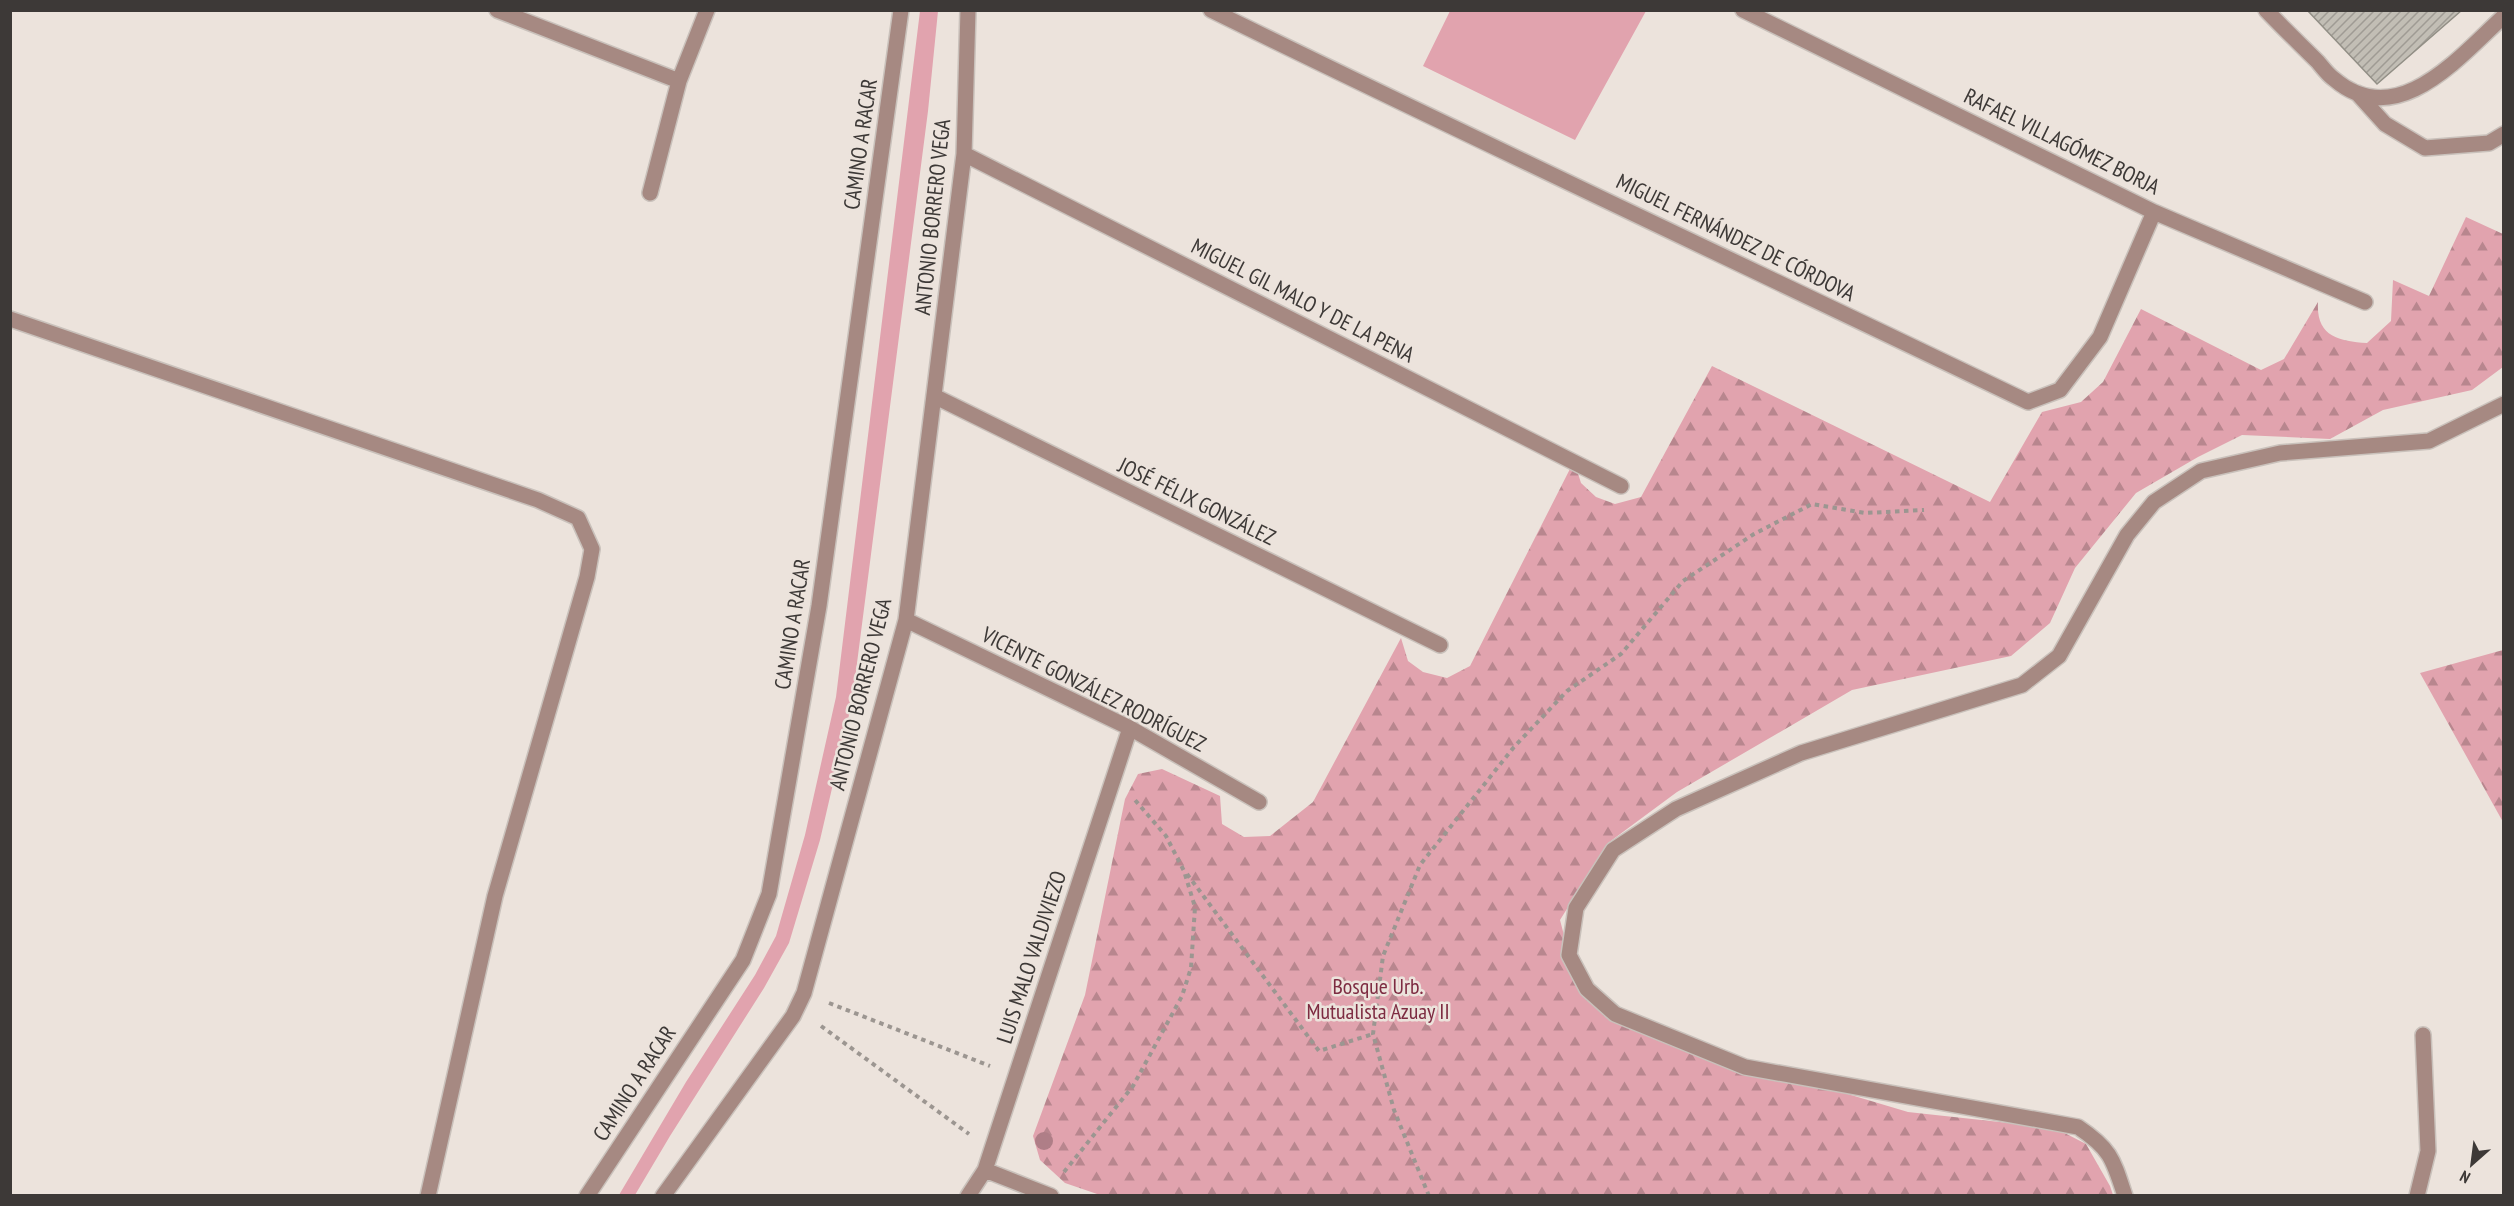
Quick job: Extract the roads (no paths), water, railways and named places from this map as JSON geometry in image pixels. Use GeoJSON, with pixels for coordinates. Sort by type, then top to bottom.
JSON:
{"type":"FeatureCollection","features":[{"type":"Feature","properties":{"kind":"street"},"geometry":{"type":"LineString","coordinates":[[497,10],[679,81]]}},
{"type":"Feature","properties":{"kind":"street"},"geometry":{"type":"LineString","coordinates":[[650,193],[679,81],[706,10]]}},
{"type":"Feature","properties":{"kind":"street","name":"CAMINO A RACAR"},"geometry":{"type":"LineString","coordinates":[[587,1196],[743,960],[770,894],[819,606],[901,10]]}},
{"type":"Feature","properties":{"kind":"street","name":"ANTONIO BORRERO VEGA"},"geometry":{"type":"LineString","coordinates":[[663,1196],[793,1016],[804,993],[906,620],[964,154],[968,10]]}},
{"type":"Feature","properties":{"kind":"street","name":"MIGUEL FERNÁNDEZ DE CÓRDOVA"},"geometry":{"type":"LineString","coordinates":[[1211,10],[1477,140],[1619,205],[2028,402],[2060,390],[2100,337],[2154,212]]}},
{"type":"Feature","properties":{"kind":"street","name":"RAFAEL VILLAGÓMEZ BORJA"},"geometry":{"type":"LineString","coordinates":[[1743,10],[2154,212],[2365,302]]}},
{"type":"Feature","properties":{"kind":"street"},"geometry":{"type":"LineString","coordinates":[[2266,10],[2332,79],[2357,93],[2385,124],[2424,148],[2489,143],[2504,134]]}},
{"type":"Feature","properties":{"kind":"street"},"geometry":{"type":"LineString","coordinates":[[2357,93],[2386,98],[2406,94],[2439,76],[2504,16]]}},
{"type":"Feature","properties":{"kind":"street","name":"MIGUEL GIL MALO Y DE LA PENA"},"geometry":{"type":"LineString","coordinates":[[964,154],[1621,486]]}},
{"type":"Feature","properties":{"kind":"street"},"geometry":{"type":"LineString","coordinates":[[10,320],[538,500],[578,518],[592,549],[587,577],[495,896],[428,1196]]}},
{"type":"Feature","properties":{"kind":"street","name":"JOSÉ FÉLIX GONZÁLEZ"},"geometry":{"type":"LineString","coordinates":[[934,396],[1440,645]]}},
{"type":"Feature","properties":{"kind":"street"},"geometry":{"type":"LineString","coordinates":[[2125,1196],[2114,1164],[2101,1142],[2078,1127],[1744,1067],[1615,1014],[1587,988],[1569,955],[1576,908],[1613,850],[1676,809],[1802,753],[2022,685],[2059,656],[2127,536],[2154,502],[2201,471],[2280,453],[2429,441],[2504,404]]}},
{"type":"Feature","properties":{"kind":"street","name":"VICENTE GONZÁLEZ RODRÍGUEZ"},"geometry":{"type":"LineString","coordinates":[[906,620],[1130,728],[1259,801]]}},
{"type":"Feature","properties":{"kind":"street","name":"LUIS MALO VALDIVIEZO"},"geometry":{"type":"LineString","coordinates":[[968,1196],[985,1170],[1130,728]]}},
{"type":"Feature","properties":{"kind":"street"},"geometry":{"type":"LineString","coordinates":[[2417,1196],[2428,1151],[2423,1035]]}},
{"type":"Feature","properties":{"kind":"street"},"geometry":{"type":"LineString","coordinates":[[985,1170],[1049,1195]]}},
{"type":"Feature","properties":{"kind":"park label","name":"Bosque Urb. Mutualista Azuay II"},"geometry":{"type":"Point","coordinates":[1378,998]}}]}
